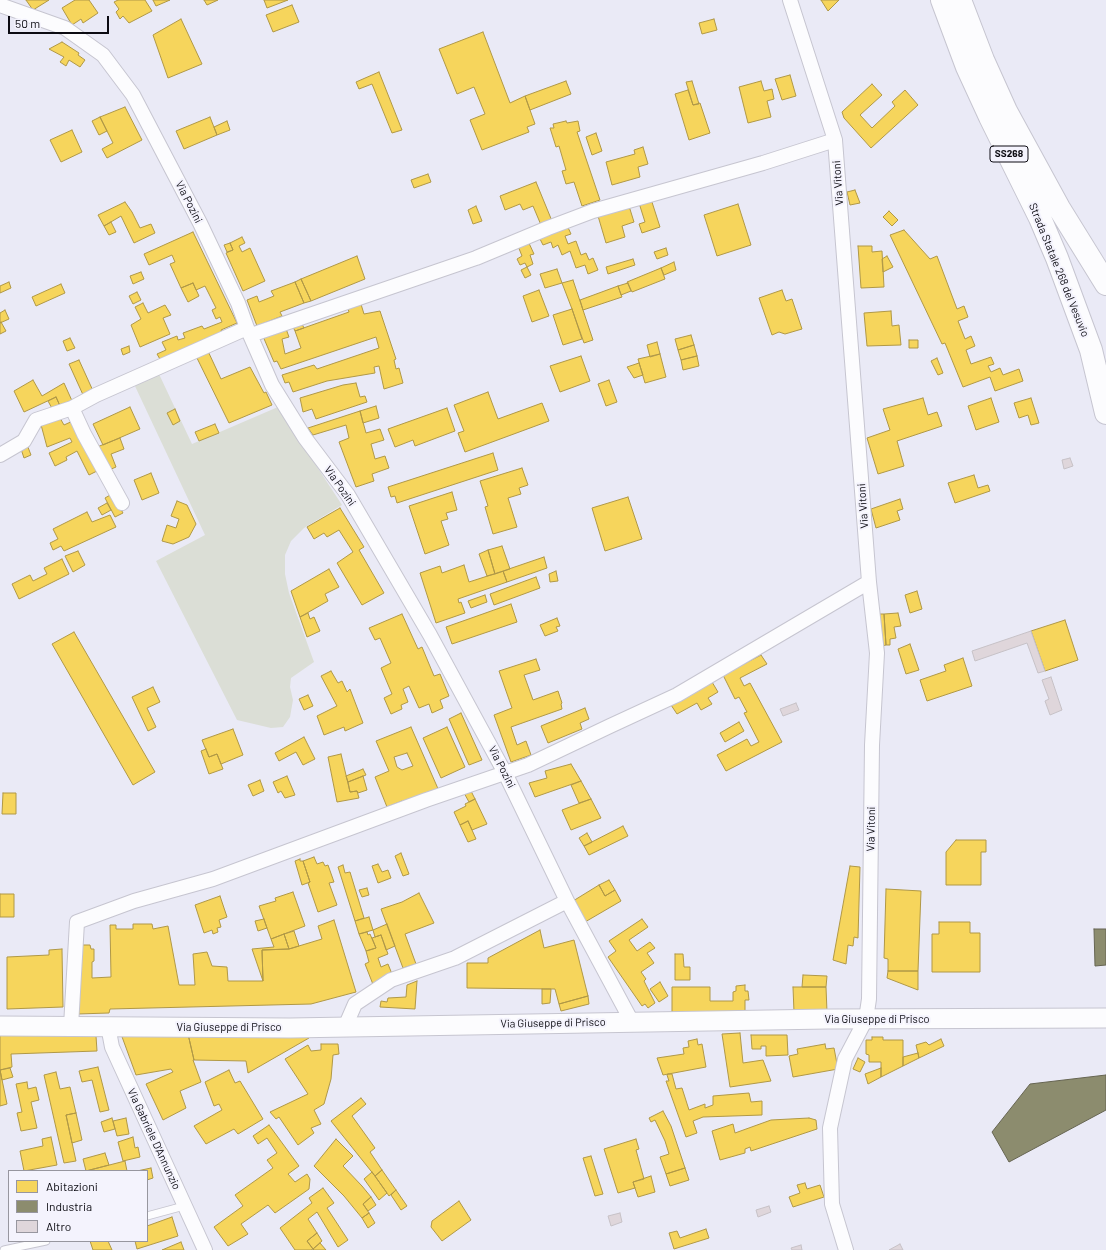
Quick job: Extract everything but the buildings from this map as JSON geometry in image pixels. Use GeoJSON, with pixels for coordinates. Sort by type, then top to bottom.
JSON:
{"type":"FeatureCollection","features":[{"type":"Feature","properties":{"kind":"highway","name":"Strada Statale 268 del Vesuvio"},"geometry":{"type":"LineString","coordinates":[[942,0],[971,74],[1040,218],[1057,258],[1091,350],[1106,413]]}},
{"type":"Feature","properties":{"kind":"highway","name":"Strada Statale 268 del Vesuvio"},"geometry":{"type":"LineString","coordinates":[[960,0],[983,60],[1006,111],[1059,208],[1106,284]]}},
{"type":"Feature","properties":{"kind":"main road","name":"Via Giuseppe di Prisco"},"geometry":{"type":"LineString","coordinates":[[0,1026],[290,1028],[866,1019],[1106,1018]]}},
{"type":"Feature","properties":{"kind":"street","name":"Via Vitoni"},"geometry":{"type":"LineString","coordinates":[[790,0],[834,140],[869,582],[877,653],[872,745],[869,999],[866,1019],[845,1059],[830,1128],[832,1204],[846,1250]]}},
{"type":"Feature","properties":{"kind":"street","name":"Via Pozini"},"geometry":{"type":"LineString","coordinates":[[0,4],[65,28],[103,55],[133,95],[200,222],[238,303],[272,385],[305,438],[352,501],[430,635],[505,773],[566,901],[632,1022]]}},
{"type":"Feature","properties":{"kind":"street"},"geometry":{"type":"LineString","coordinates":[[0,455],[24,441],[36,420],[72,408],[96,395],[249,331],[476,258],[593,211],[763,163],[834,140]]}},
{"type":"Feature","properties":{"kind":"street"},"geometry":{"type":"LineString","coordinates":[[72,408],[84,434],[122,504]]}},
{"type":"Feature","properties":{"kind":"street"},"geometry":{"type":"LineString","coordinates":[[71,1026],[77,922],[134,901],[213,879],[300,846],[528,765],[677,695],[869,582]]}},
{"type":"Feature","properties":{"kind":"street"},"geometry":{"type":"LineString","coordinates":[[345,1027],[355,1004],[391,980],[455,958],[566,901]]}},
{"type":"Feature","properties":{"kind":"street","name":"Via Gabriele D'Annunzio"},"geometry":{"type":"LineString","coordinates":[[108,1026],[112,1047],[205,1250]]}},
{"type":"Feature","properties":{"kind":"lane"},"geometry":{"type":"LineString","coordinates":[[148,1216],[184,1206]]}},
{"type":"Feature","properties":{"kind":"lane"},"geometry":{"type":"LineString","coordinates":[[4,1250],[41,1242]]}},
{"type":"Feature","properties":{"kind":"shaded area"},"geometry":{"type":"Polygon","coordinates":[[[158,372],[192,444],[278,407],[342,505],[304,528],[291,541],[285,555],[285,574],[289,593],[314,662],[291,678],[290,687],[293,700],[290,717],[283,727],[271,728],[237,720],[156,561],[205,535],[134,384],[158,372]]]}}]}
